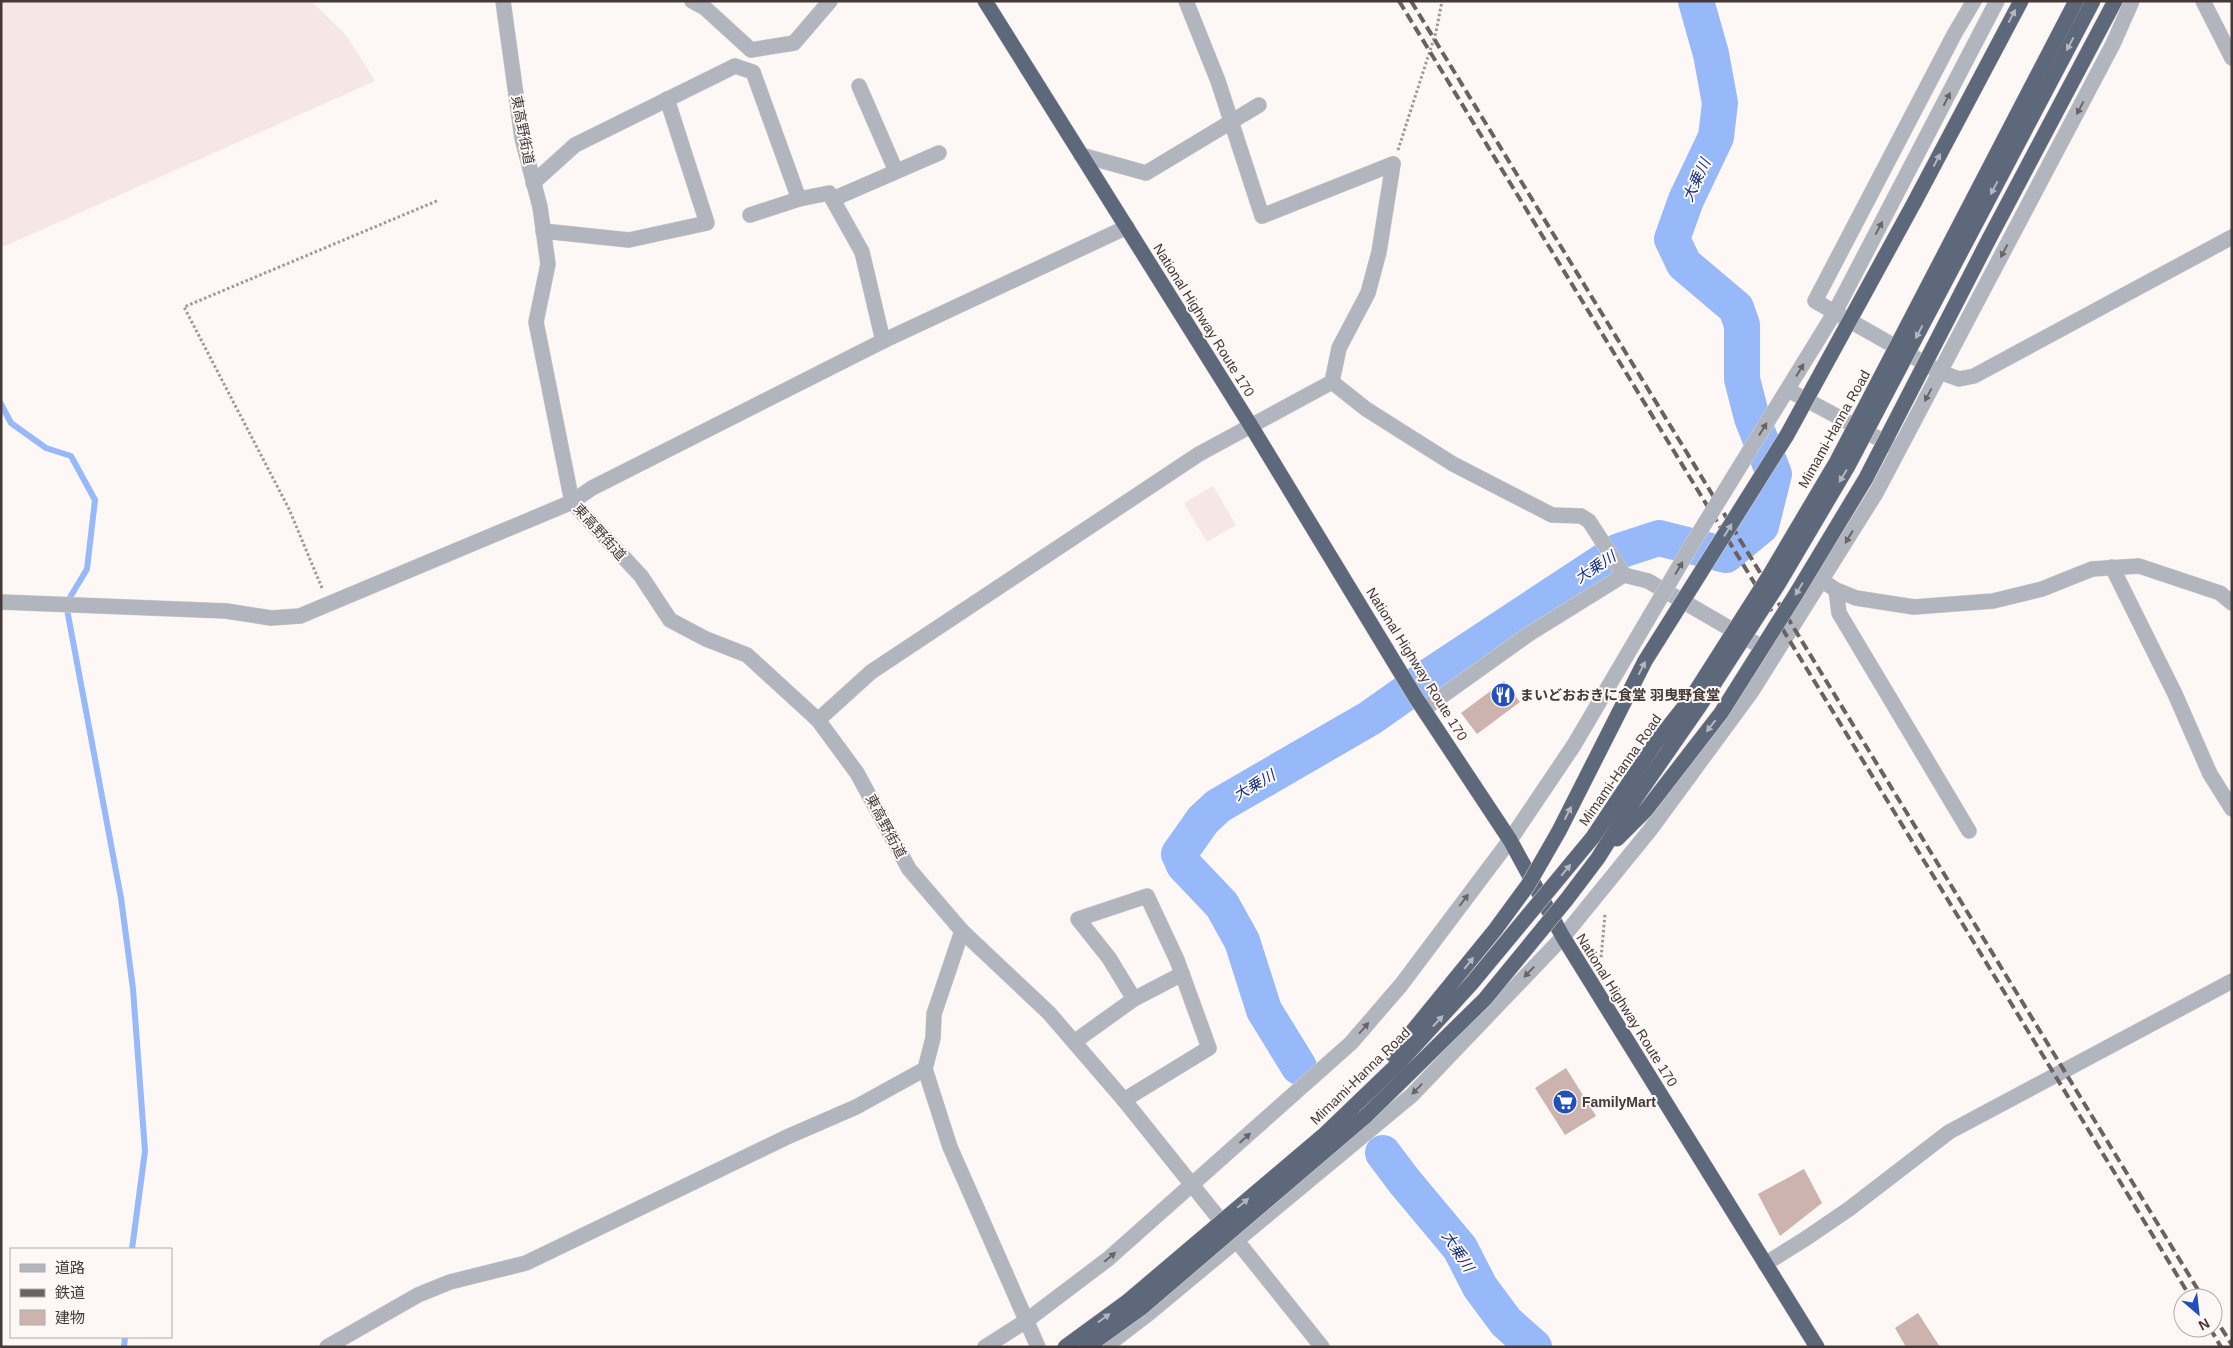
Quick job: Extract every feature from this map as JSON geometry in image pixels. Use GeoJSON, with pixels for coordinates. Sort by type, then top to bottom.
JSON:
{"type":"FeatureCollection","features":[{"type":"Feature","properties":{"kind":"highway","name":"National Highway Route 170"},"geometry":{"type":"LineString","coordinates":[[985,1],[1251,426],[1420,703],[1510,840],[1563,937],[1817,1347]]}},
{"type":"Feature","properties":{"kind":"highway"},"geometry":{"type":"LineString","coordinates":[[1325,1134],[1460,974],[1528,885],[1559,831],[1646,661],[1787,435],[1914,203],[2020,1]]}},
{"type":"Feature","properties":{"kind":"highway","name":"Mimami-Hanna Road"},"geometry":{"type":"LineString","coordinates":[[1065,1347],[1128,1301],[1325,1134],[1400,1062],[1472,983],[1593,837],[1654,745],[1692,697],[1769,576],[1837,461],[2076,1]]}},
{"type":"Feature","properties":{"kind":"highway","name":"Mimami-Hanna Road"},"geometry":{"type":"LineString","coordinates":[[1087,1347],[1140,1309],[1367,1115],[1485,998],[1567,899],[1598,858],[1633,802],[1712,688],[1848,466],[2093,1]]}},
{"type":"Feature","properties":{"kind":"highway"},"geometry":{"type":"LineString","coordinates":[[1598,858],[1646,810],[1721,713],[1866,478],[1989,239],[2115,1]]}},
{"type":"Feature","properties":{"kind":"street","name":"東高野街道"},"geometry":{"type":"LineString","coordinates":[[503,1],[522,138],[534,183],[548,264],[536,322],[572,502],[641,576],[670,620],[706,639],[747,655],[818,720],[857,773],[909,869],[962,931],[1049,1013],[1124,1100],[1322,1347]]}},
{"type":"Feature","properties":{"kind":"street"},"geometry":{"type":"LineString","coordinates":[[692,1],[705,8],[751,50],[794,42],[830,1]]}},
{"type":"Feature","properties":{"kind":"street"},"geometry":{"type":"LineString","coordinates":[[1186,1],[1218,81],[1262,216],[1393,164]]}},
{"type":"Feature","properties":{"kind":"street"},"geometry":{"type":"LineString","coordinates":[[1974,1],[1955,33],[1814,301],[1940,372],[1959,379],[1974,376],[2232,237]]}},
{"type":"Feature","properties":{"kind":"street"},"geometry":{"type":"LineString","coordinates":[[985,1347],[1026,1320],[1108,1259],[1351,1043],[1401,984],[1510,840],[1574,745],[1699,533],[1835,312],[1997,1]]}},
{"type":"Feature","properties":{"kind":"street"},"geometry":{"type":"LineString","coordinates":[[1105,1347],[1148,1314],[1412,1095],[1563,937],[1650,830],[1752,691],[1823,581],[1876,493],[2113,44],[2132,1]]}},
{"type":"Feature","properties":{"kind":"street"},"geometry":{"type":"LineString","coordinates":[[2202,1],[2232,58]]}},
{"type":"Feature","properties":{"kind":"street"},"geometry":{"type":"LineString","coordinates":[[534,183],[575,145],[734,66],[753,72],[799,199]]}},
{"type":"Feature","properties":{"kind":"street"},"geometry":{"type":"LineString","coordinates":[[859,86],[896,171]]}},
{"type":"Feature","properties":{"kind":"street"},"geometry":{"type":"LineString","coordinates":[[543,230],[629,240],[707,224],[667,100]]}},
{"type":"Feature","properties":{"kind":"street"},"geometry":{"type":"LineString","coordinates":[[1082,155],[1146,173],[1259,105]]}},
{"type":"Feature","properties":{"kind":"street"},"geometry":{"type":"LineString","coordinates":[[832,199],[939,152]]}},
{"type":"Feature","properties":{"kind":"street"},"geometry":{"type":"LineString","coordinates":[[818,720],[871,672],[1200,454],[1332,382],[1339,348],[1368,293],[1378,252],[1393,164]]}},
{"type":"Feature","properties":{"kind":"street"},"geometry":{"type":"LineString","coordinates":[[750,215],[799,199],[829,193],[862,252],[884,341]]}},
{"type":"Feature","properties":{"kind":"street"},"geometry":{"type":"LineString","coordinates":[[1,602],[226,611],[271,618],[300,616],[572,502],[592,488],[884,341],[1127,227]]}},
{"type":"Feature","properties":{"kind":"street"},"geometry":{"type":"LineString","coordinates":[[1332,382],[1366,409],[1453,464],[1552,515],[1581,516],[1589,521],[1616,562],[1775,655]]}},
{"type":"Feature","properties":{"kind":"street"},"geometry":{"type":"LineString","coordinates":[[1788,390],[1899,450]]}},
{"type":"Feature","properties":{"kind":"street"},"geometry":{"type":"LineString","coordinates":[[1420,703],[1529,634],[1616,562]]}},
{"type":"Feature","properties":{"kind":"street"},"geometry":{"type":"LineString","coordinates":[[1823,581],[1836,590],[1856,598],[1914,607],[1993,601],[2042,589],[2092,569],[2140,566],[2226,592],[2232,603]]}},
{"type":"Feature","properties":{"kind":"street"},"geometry":{"type":"LineString","coordinates":[[2112,567],[2175,694],[2210,774],[2232,809]]}},
{"type":"Feature","properties":{"kind":"street"},"geometry":{"type":"LineString","coordinates":[[1836,590],[1839,613],[1969,831]]}},
{"type":"Feature","properties":{"kind":"street"},"geometry":{"type":"LineString","coordinates":[[1124,1100],[1209,1048],[1182,974],[1147,896],[1078,919],[1109,958],[1134,999]]}},
{"type":"Feature","properties":{"kind":"street"},"geometry":{"type":"LineString","coordinates":[[962,931],[934,1014],[933,1038],[925,1069],[950,1147],[1038,1347]]}},
{"type":"Feature","properties":{"kind":"street"},"geometry":{"type":"LineString","coordinates":[[1074,1042],[1134,999],[1182,974]]}},
{"type":"Feature","properties":{"kind":"street"},"geometry":{"type":"LineString","coordinates":[[1766,1264],[1805,1240],[1849,1209],[1949,1132],[2232,981]]}},
{"type":"Feature","properties":{"kind":"street"},"geometry":{"type":"LineString","coordinates":[[327,1347],[418,1295],[450,1282],[526,1263],[787,1137],[856,1107],[925,1069]]}},
{"type":"Feature","properties":{"kind":"path"},"geometry":{"type":"LineString","coordinates":[[1393,164],[1436,32],[1442,1]]}},
{"type":"Feature","properties":{"kind":"path"},"geometry":{"type":"LineString","coordinates":[[330,604],[289,509],[184,307],[439,200]]}},
{"type":"Feature","properties":{"kind":"shaded area"},"geometry":{"type":"Polygon","coordinates":[[[1,1],[311,1],[346,35],[375,81],[3,247],[1,243],[1,1]]]}},
{"type":"Feature","properties":{"kind":"shaded area"},"geometry":{"type":"Polygon","coordinates":[[[1213,486],[1236,525],[1207,542],[1184,503],[1213,486]]]}},
{"type":"Feature","properties":{"kind":"building"},"geometry":{"type":"Polygon","coordinates":[[[1504,681],[1520,702],[1477,734],[1461,713],[1504,681]]]}},
{"type":"Feature","properties":{"kind":"building","name":"FamilyMart"},"geometry":{"type":"Polygon","coordinates":[[[1566,1068],[1596,1116],[1565,1135],[1535,1088],[1566,1068]]]}},
{"type":"Feature","properties":{"kind":"building"},"geometry":{"type":"Polygon","coordinates":[[[1804,1169],[1822,1203],[1780,1236],[1758,1194],[1804,1169]]]}},
{"type":"Feature","properties":{"kind":"building"},"geometry":{"type":"Polygon","coordinates":[[[1918,1313],[1940,1347],[1906,1347],[1895,1328],[1918,1313]]]}},
{"type":"Feature","properties":{"kind":"waterway","name":"大乗川"},"geometry":{"type":"LineString","coordinates":[[1299,1067],[1264,1010],[1242,941],[1222,905],[1184,865],[1179,854],[1203,820],[1218,806],[1370,718],[1428,677],[1619,551],[1659,538],[1726,555],[1761,526],[1774,474],[1752,418],[1742,379],[1742,325],[1736,308],[1684,264],[1672,239],[1686,200],[1716,137],[1720,103],[1711,54],[1696,1]]}},
{"type":"Feature","properties":{"kind":"waterway"},"geometry":{"type":"LineString","coordinates":[[1,404],[11,423],[46,448],[71,456],[95,500],[87,569],[66,604],[121,898],[133,989],[145,1151],[132,1248]]}},
{"type":"Feature","properties":{"kind":"waterway","name":"大乗川"},"geometry":{"type":"LineString","coordinates":[[1383,1153],[1460,1248],[1480,1287],[1506,1322],[1534,1347]]}},
{"type":"Feature","properties":{"kind":"waterway"},"geometry":{"type":"LineString","coordinates":[[124,1347],[125,1338]]}},
{"type":"Feature","properties":{"kind":"railway"},"geometry":{"type":"LineString","coordinates":[[1399,1],[2185,1288]]}},
{"type":"Feature","properties":{"kind":"railway"},"geometry":{"type":"LineString","coordinates":[[1411,1],[2197,1288]]}},
{"type":"Feature","properties":{"kind":"railway"},"geometry":{"type":"LineString","coordinates":[[2223,1331],[2232,1345]]}},
{"type":"Feature","properties":{"kind":"railway"},"geometry":{"type":"LineString","coordinates":[[2216,1338],[2221,1347]]}},
{"type":"Feature","properties":{"kind":"place","name":"まいどおおきに食堂 羽曳野食堂"},"geometry":{"type":"Point","coordinates":[1503,695]}},
{"type":"Feature","properties":{"kind":"place","name":"FamilyMart"},"geometry":{"type":"Point","coordinates":[1565,1102]}}]}
